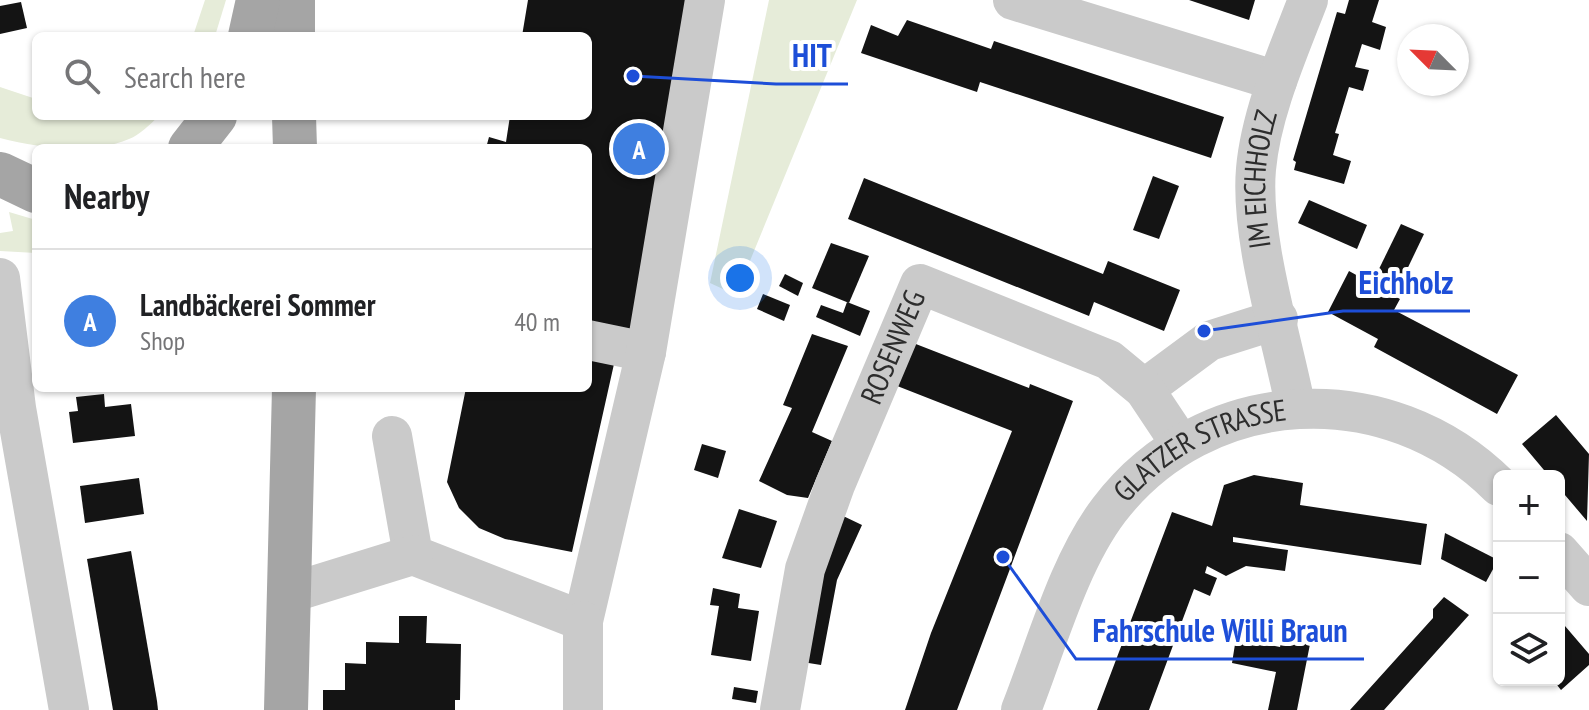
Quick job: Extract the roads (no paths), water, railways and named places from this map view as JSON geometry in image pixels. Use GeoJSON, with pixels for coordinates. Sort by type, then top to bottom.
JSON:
{"type":"FeatureCollection","features":[{"type":"Feature","properties":{"kind":"main road"},"geometry":{"type":"LineString","coordinates":[[251,32],[258,0]]}},
{"type":"Feature","properties":{"kind":"main road"},"geometry":{"type":"LineString","coordinates":[[293,0],[293,32]]}},
{"type":"Feature","properties":{"kind":"main road"},"geometry":{"type":"LineString","coordinates":[[193,144],[212,120]]}},
{"type":"Feature","properties":{"kind":"main road"},"geometry":{"type":"LineString","coordinates":[[294,120],[295,144]]}},
{"type":"Feature","properties":{"kind":"main road"},"geometry":{"type":"LineString","coordinates":[[286,710],[290,398]]}},
{"type":"Feature","properties":{"kind":"street"},"geometry":{"type":"LineString","coordinates":[[583,710],[583,621],[646,352],[705,0]]}},
{"type":"Feature","properties":{"kind":"street"},"geometry":{"type":"LineString","coordinates":[[1013,0],[1277,81]]}},
{"type":"Feature","properties":{"kind":"street","name":"IM EICHHOLZ"},"geometry":{"type":"LineString","coordinates":[[1296,409],[1257,225],[1256,168],[1277,81],[1308,0]]}},
{"type":"Feature","properties":{"kind":"street"},"geometry":{"type":"LineString","coordinates":[[0,278],[16,408],[69,710]]}},
{"type":"Feature","properties":{"kind":"street","name":"ROSENWEG"},"geometry":{"type":"LineString","coordinates":[[780,710],[805,569],[835,485],[920,284],[1109,360],[1144,389],[1180,443]]}},
{"type":"Feature","properties":{"kind":"street"},"geometry":{"type":"LineString","coordinates":[[1144,389],[1209,341],[1278,319]]}},
{"type":"Feature","properties":{"kind":"street"},"geometry":{"type":"LineString","coordinates":[[592,341],[646,352]]}},
{"type":"Feature","properties":{"kind":"street","name":"GLATZER STRASSE"},"geometry":{"type":"LineString","coordinates":[[1021,710],[1095,532],[1111,508],[1140,477],[1180,443],[1210,428],[1270,411],[1296,409],[1376,416],[1434,437],[1482,469],[1493,480]]}},
{"type":"Feature","properties":{"kind":"street"},"geometry":{"type":"LineString","coordinates":[[392,436],[413,555]]}},
{"type":"Feature","properties":{"kind":"street"},"geometry":{"type":"LineString","coordinates":[[287,594],[413,555],[583,621]]}},
{"type":"Feature","properties":{"kind":"street"},"geometry":{"type":"LineString","coordinates":[[1565,559],[1589,586]]}},
{"type":"Feature","properties":{"kind":"place","name":"HIT"},"geometry":{"type":"Point","coordinates":[633,76]}},
{"type":"Feature","properties":{"kind":"place","name":"Landbäckerei Sommer"},"geometry":{"type":"Point","coordinates":[639,149]}},
{"type":"Feature","properties":{"kind":"place","name":"Eichholz"},"geometry":{"type":"Point","coordinates":[1204,331]}},
{"type":"Feature","properties":{"kind":"place","name":"Fahrschule Willi Braun"},"geometry":{"type":"Point","coordinates":[1003,557]}}]}
